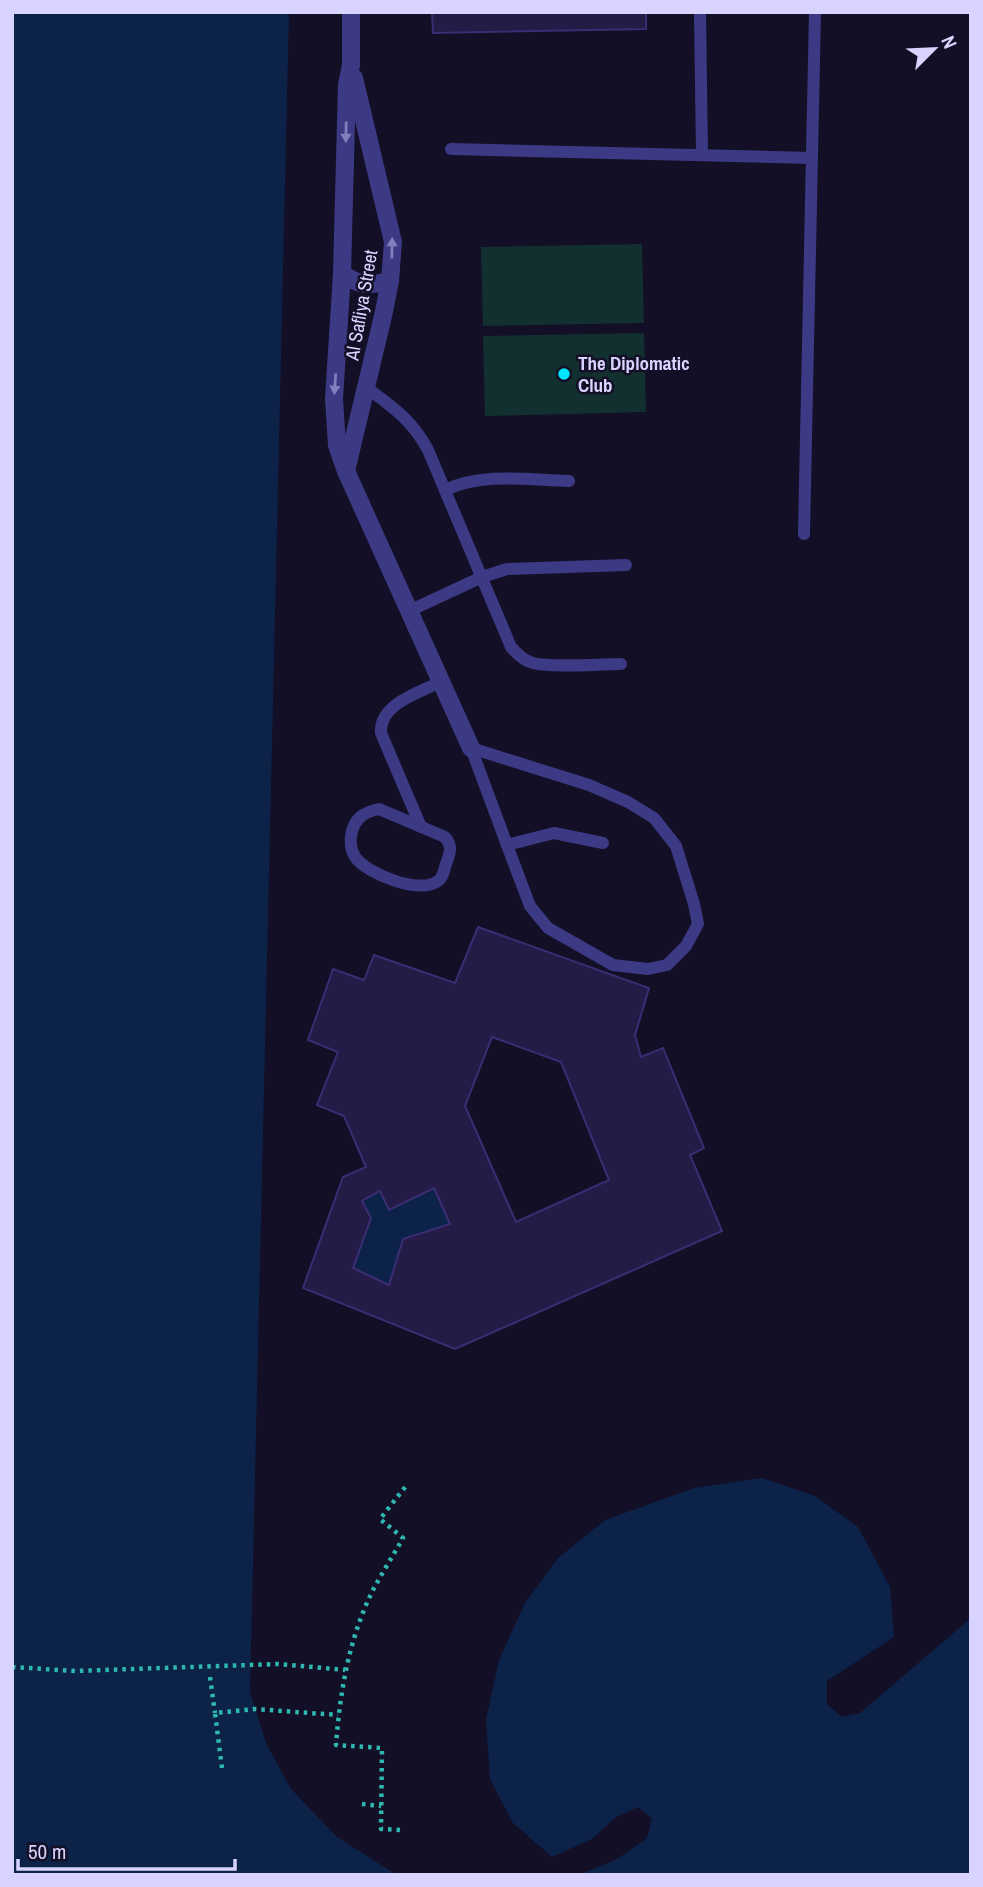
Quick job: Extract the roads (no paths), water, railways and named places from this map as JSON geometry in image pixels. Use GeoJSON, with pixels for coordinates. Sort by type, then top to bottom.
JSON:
{"type":"FeatureCollection","features":[{"type":"Feature","properties":{"kind":"street","name":"Al Safliya Street"},"geometry":{"type":"LineString","coordinates":[[351,12],[342,273],[334,399],[337,445],[346,471],[471,748]]}},
{"type":"Feature","properties":{"kind":"street","name":"Al Safliya Street"},"geometry":{"type":"LineString","coordinates":[[346,471],[390,281],[393,242],[351,65]]}},
{"type":"Feature","properties":{"kind":"street"},"geometry":{"type":"LineString","coordinates":[[342,273],[352,281],[364,285],[390,281]]}},
{"type":"Feature","properties":{"kind":"lane"},"geometry":{"type":"LineString","coordinates":[[699,12],[702,155]]}},
{"type":"Feature","properties":{"kind":"lane"},"geometry":{"type":"LineString","coordinates":[[804,534],[814,12]]}},
{"type":"Feature","properties":{"kind":"lane"},"geometry":{"type":"LineString","coordinates":[[452,149],[812,158]]}},
{"type":"Feature","properties":{"kind":"lane"},"geometry":{"type":"LineString","coordinates":[[367,388],[404,415],[417,429],[511,647],[520,657],[533,663],[546,664],[621,664]]}},
{"type":"Feature","properties":{"kind":"lane"},"geometry":{"type":"LineString","coordinates":[[445,490],[457,484],[485,479],[569,481]]}},
{"type":"Feature","properties":{"kind":"lane"},"geometry":{"type":"LineString","coordinates":[[409,611],[482,577],[507,569],[626,565]]}},
{"type":"Feature","properties":{"kind":"lane"},"geometry":{"type":"LineString","coordinates":[[421,827],[379,808],[369,811],[354,824],[350,839],[354,855],[362,864],[386,877],[421,887],[438,881],[443,874],[451,851],[450,843],[445,837],[421,827],[380,726],[382,719],[391,709],[440,682]]}},
{"type":"Feature","properties":{"kind":"lane"},"geometry":{"type":"LineString","coordinates":[[471,748],[589,785],[628,802],[654,818],[676,846],[698,924],[686,946],[667,965],[648,969],[613,965],[548,928],[530,906],[487,797],[471,748]]}},
{"type":"Feature","properties":{"kind":"lane"},"geometry":{"type":"LineString","coordinates":[[507,845],[554,833],[603,844]]}},
{"type":"Feature","properties":{"kind":"water"},"geometry":{"type":"Polygon","coordinates":[[[12,12],[289,12],[250,1692],[266,1743],[291,1789],[337,1837],[397,1875],[12,1875],[12,12]]]}},
{"type":"Feature","properties":{"kind":"water"},"geometry":{"type":"Polygon","coordinates":[[[434,1188],[450,1224],[403,1239],[389,1285],[353,1268],[371,1218],[362,1201],[380,1191],[389,1210],[434,1188]]]}},
{"type":"Feature","properties":{"kind":"water"},"geometry":{"type":"Polygon","coordinates":[[[762,1478],[815,1496],[858,1527],[890,1587],[894,1637],[827,1681],[827,1704],[842,1717],[860,1713],[971,1618],[971,1875],[578,1875],[617,1859],[647,1838],[652,1819],[638,1807],[615,1818],[592,1839],[552,1857],[513,1823],[490,1779],[486,1720],[499,1660],[525,1603],[558,1558],[605,1520],[694,1488],[762,1478]]]}},
{"type":"Feature","properties":{"kind":"place","name":"The Diplomatic Club"},"geometry":{"type":"Point","coordinates":[564,374]}}]}
